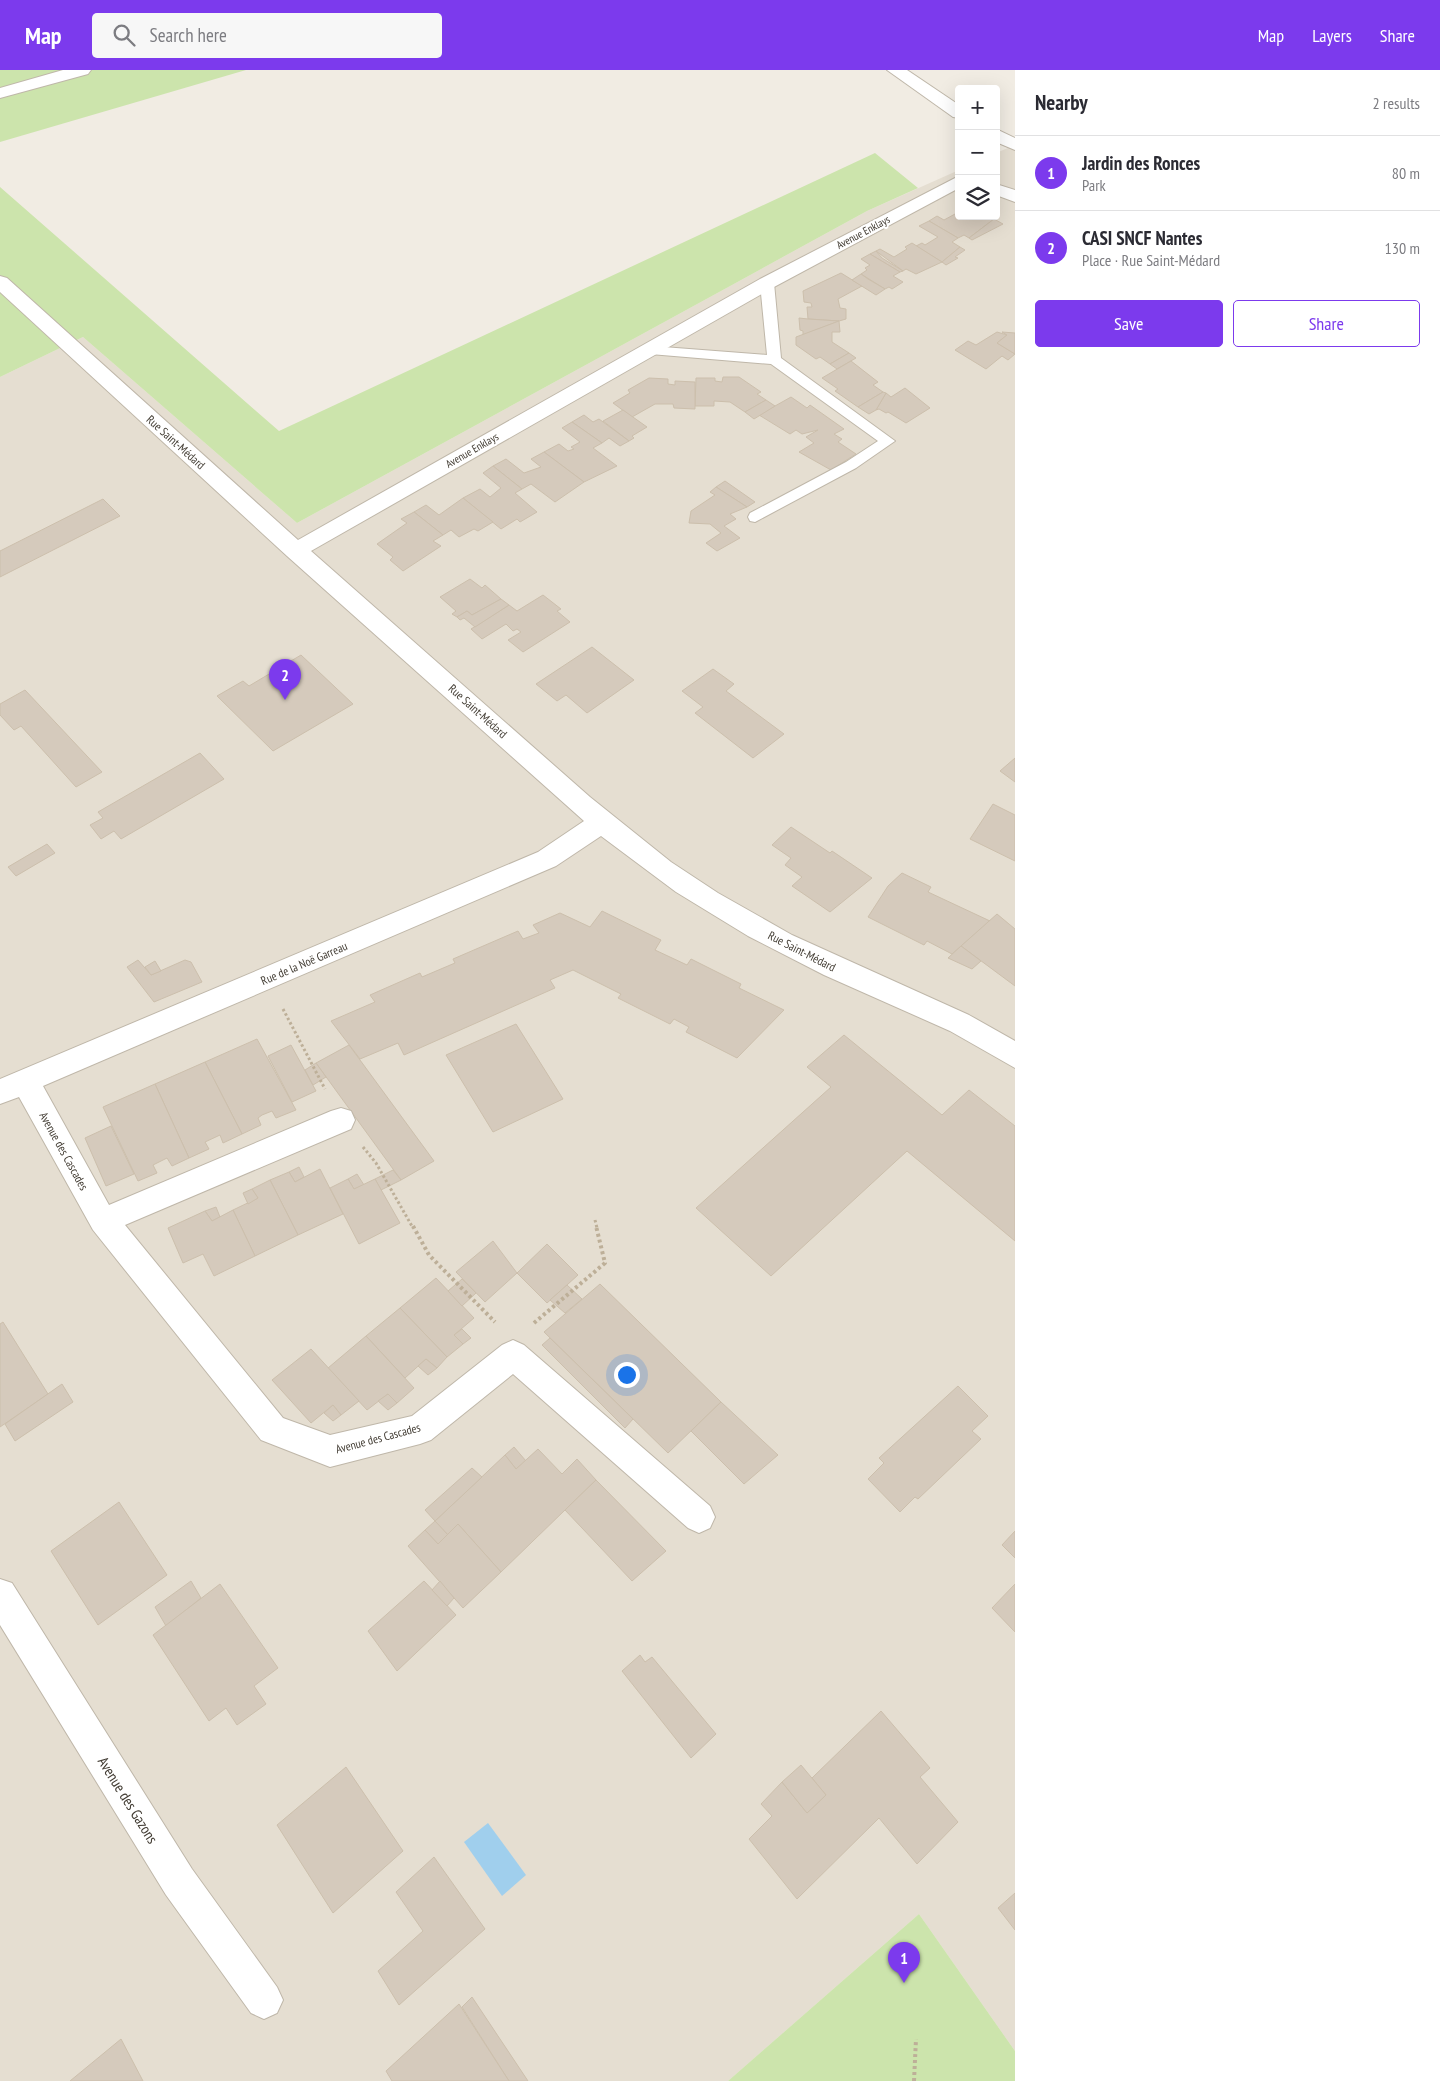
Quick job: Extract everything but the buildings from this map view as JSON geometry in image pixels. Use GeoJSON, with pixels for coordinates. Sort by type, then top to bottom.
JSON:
{"type":"FeatureCollection","features":[{"type":"Feature","properties":{"kind":"street"},"geometry":{"type":"LineString","coordinates":[[0,93],[82,70]]}},
{"type":"Feature","properties":{"kind":"street"},"geometry":{"type":"LineString","coordinates":[[896,70],[955,110]]}},
{"type":"Feature","properties":{"kind":"street"},"geometry":{"type":"LineString","coordinates":[[1000,136],[1015,145]]}},
{"type":"Feature","properties":{"kind":"street","name":"Avenue Enklays"},"geometry":{"type":"LineString","coordinates":[[295,551],[767,283],[955,183]]}},
{"type":"Feature","properties":{"kind":"street"},"geometry":{"type":"LineString","coordinates":[[1000,190],[1015,196]]}},
{"type":"Feature","properties":{"kind":"street","name":"Rue Saint-Médard"},"geometry":{"type":"LineString","coordinates":[[0,282],[295,551],[602,822],[661,868],[722,910],[844,972],[949,1020],[1004,1048],[1015,1056]]}},
{"type":"Feature","properties":{"kind":"street","name":"Rue de la Noë Garreau"},"geometry":{"type":"LineString","coordinates":[[13,1086],[547,859],[602,822]]}},
{"type":"Feature","properties":{"kind":"street","name":"Avenue des Cascades"},"geometry":{"type":"LineString","coordinates":[[13,1086],[104,1221],[272,1429],[330,1451],[420,1430],[509,1343]]}},
{"type":"Feature","properties":{"kind":"street"},"geometry":{"type":"LineString","coordinates":[[104,1221],[341,1120]]}},
{"type":"Feature","properties":{"kind":"street"},"geometry":{"type":"LineString","coordinates":[[509,1343],[699,1517]]}},
{"type":"Feature","properties":{"kind":"street","name":"Avenue des Gazons"},"geometry":{"type":"LineString","coordinates":[[0,1595],[179,1882],[264,2000]]}},
{"type":"Feature","properties":{"kind":"lane"},"geometry":{"type":"LineString","coordinates":[[767,283],[774,360]]}},
{"type":"Feature","properties":{"kind":"lane"},"geometry":{"type":"LineString","coordinates":[[650,350],[774,360],[888,441],[851,465],[755,517]]}},
{"type":"Feature","properties":{"kind":"path"},"geometry":{"type":"LineString","coordinates":[[267,978],[341,1120],[376,1163],[428,1255],[509,1343],[536,1323],[605,1263],[595,1220]]}},
{"type":"Feature","properties":{"kind":"path"},"geometry":{"type":"LineString","coordinates":[[914,2081],[916,2039]]}},
{"type":"Feature","properties":{"kind":"shaded area"},"geometry":{"type":"Polygon","coordinates":[[[1015,145],[1015,2051],[919,1914],[728,2081],[0,2081],[0,377],[83,337],[297,523],[867,211],[955,172],[955,220],[1000,220],[1000,151],[1015,145]]]}},
{"type":"Feature","properties":{"kind":"green space"},"geometry":{"type":"Polygon","coordinates":[[[0,70],[246,70],[0,142],[0,70]]]}},
{"type":"Feature","properties":{"kind":"green space"},"geometry":{"type":"Polygon","coordinates":[[[875,153],[918,188],[867,211],[297,523],[83,337],[0,377],[0,187],[279,431],[875,153]]]}},
{"type":"Feature","properties":{"kind":"green space"},"geometry":{"type":"Polygon","coordinates":[[[919,1914],[1015,2051],[1015,2081],[728,2081],[919,1914]]]}},
{"type":"Feature","properties":{"kind":"water"},"geometry":{"type":"Polygon","coordinates":[[[488,1823],[526,1875],[502,1896],[464,1842],[488,1823]]]}},
{"type":"Feature","properties":{"kind":"place","name":"CASI SNCF Nantes"},"geometry":{"type":"Point","coordinates":[285,700]}},
{"type":"Feature","properties":{"kind":"place","name":"Jardin des Ronces"},"geometry":{"type":"Point","coordinates":[904,1983]}}]}
